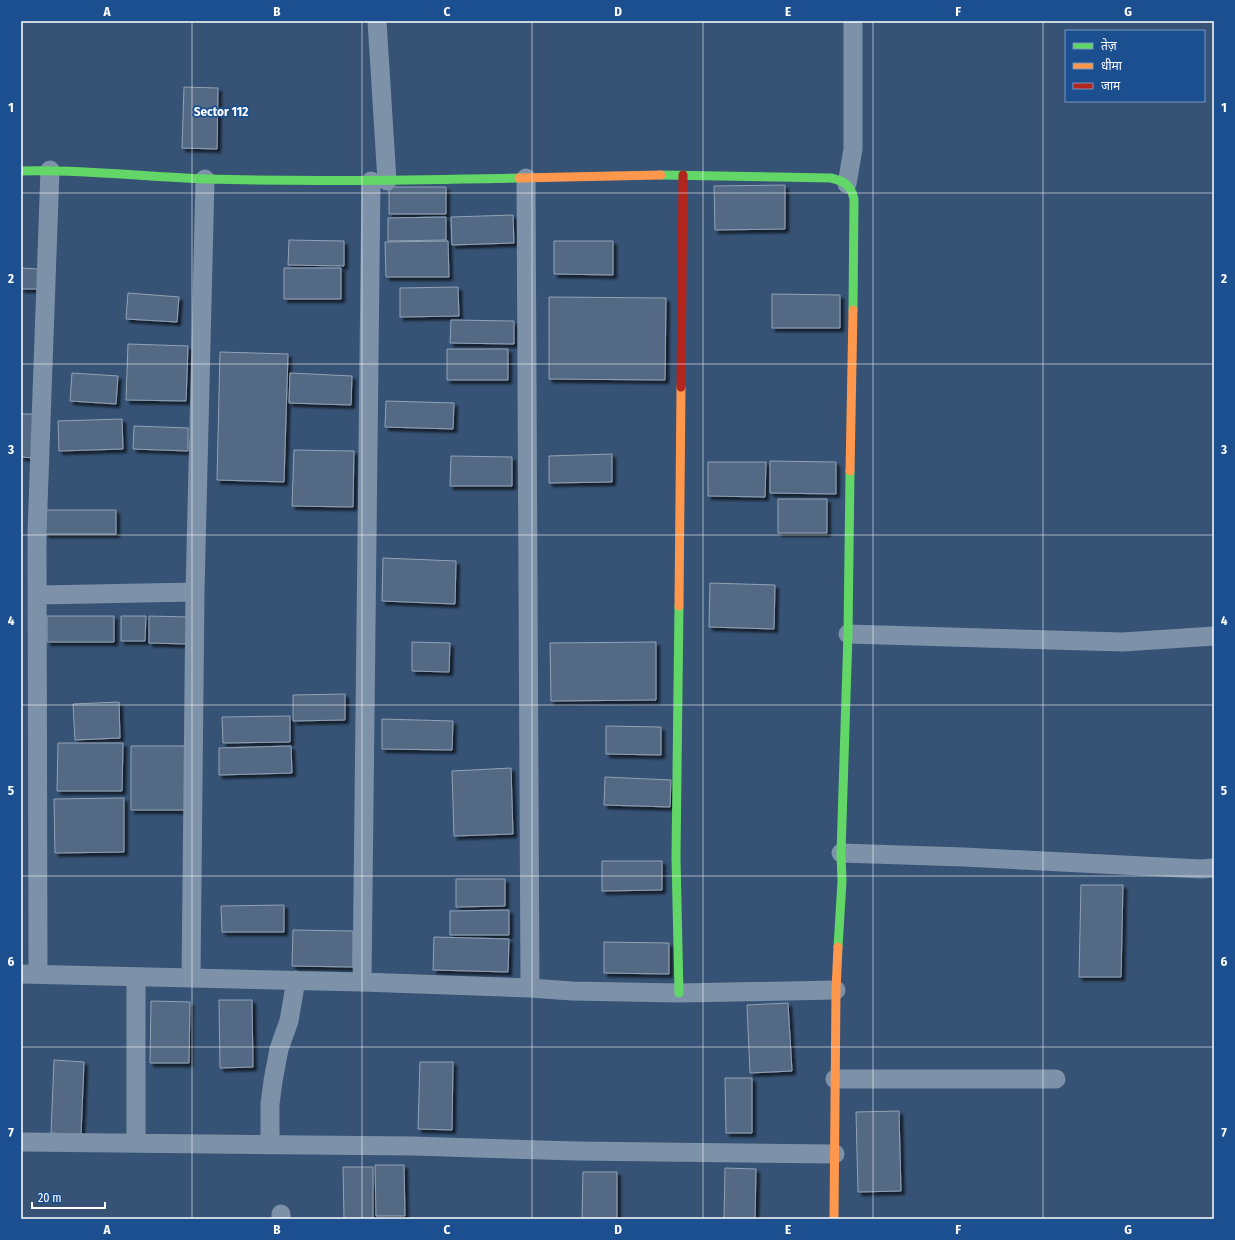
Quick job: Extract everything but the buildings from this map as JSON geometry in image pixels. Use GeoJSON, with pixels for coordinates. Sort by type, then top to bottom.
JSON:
{"type":"FeatureCollection","features":[{"type":"Feature","properties":{"kind":"street"},"geometry":{"type":"LineString","coordinates":[[362,982],[379,181],[377,21]]}},
{"type":"Feature","properties":{"kind":"street"},"geometry":{"type":"LineString","coordinates":[[847,184],[853,149],[853,21]]}},
{"type":"Feature","properties":{"kind":"street"},"geometry":{"type":"LineString","coordinates":[[50,170],[37,533],[38,595],[29,974],[362,982],[572,991],[679,993],[836,990]]}},
{"type":"Feature","properties":{"kind":"street"},"geometry":{"type":"LineString","coordinates":[[21,171],[50,170],[205,179],[379,181],[683,175],[830,178],[840,180],[851,188],[854,195],[848,634],[841,853],[842,881],[836,990],[834,1219]]}},
{"type":"Feature","properties":{"kind":"street"},"geometry":{"type":"LineString","coordinates":[[679,993],[676,858],[683,175]]}},
{"type":"Feature","properties":{"kind":"street"},"geometry":{"type":"LineString","coordinates":[[526,178],[530,988]]}},
{"type":"Feature","properties":{"kind":"street"},"geometry":{"type":"LineString","coordinates":[[191,978],[195,592],[205,179]]}},
{"type":"Feature","properties":{"kind":"street"},"geometry":{"type":"LineString","coordinates":[[38,595],[195,592]]}},
{"type":"Feature","properties":{"kind":"street"},"geometry":{"type":"LineString","coordinates":[[848,634],[1123,642],[1214,636]]}},
{"type":"Feature","properties":{"kind":"street"},"geometry":{"type":"LineString","coordinates":[[841,853],[964,857],[1201,869],[1214,868]]}},
{"type":"Feature","properties":{"kind":"street"},"geometry":{"type":"LineString","coordinates":[[136,977],[136,1143]]}},
{"type":"Feature","properties":{"kind":"street"},"geometry":{"type":"LineString","coordinates":[[270,1145],[270,1104],[273,1081],[279,1050],[289,1021],[296,980]]}},
{"type":"Feature","properties":{"kind":"street"},"geometry":{"type":"LineString","coordinates":[[835,1079],[1056,1079]]}},
{"type":"Feature","properties":{"kind":"street"},"geometry":{"type":"LineString","coordinates":[[21,1142],[413,1146],[576,1151],[835,1154]]}},
{"type":"Feature","properties":{"kind":"traffic: fast"},"geometry":{"type":"LineString","coordinates":[[21,171],[67,171],[245,180],[519,178]]}},
{"type":"Feature","properties":{"kind":"traffic: fast"},"geometry":{"type":"LineString","coordinates":[[661,175],[831,178],[846,184],[851,190],[854,199],[853,310]]}},
{"type":"Feature","properties":{"kind":"traffic: fast"},"geometry":{"type":"LineString","coordinates":[[838,947],[842,881],[841,853],[848,634],[850,471]]}},
{"type":"Feature","properties":{"kind":"traffic: fast"},"geometry":{"type":"LineString","coordinates":[[679,606],[676,858],[679,993]]}},
{"type":"Feature","properties":{"kind":"traffic: slow"},"geometry":{"type":"LineString","coordinates":[[519,178],[661,175]]}},
{"type":"Feature","properties":{"kind":"traffic: slow"},"geometry":{"type":"LineString","coordinates":[[850,471],[853,310]]}},
{"type":"Feature","properties":{"kind":"traffic: slow"},"geometry":{"type":"LineString","coordinates":[[679,606],[681,387]]}},
{"type":"Feature","properties":{"kind":"traffic: slow"},"geometry":{"type":"LineString","coordinates":[[834,1219],[836,990],[838,947]]}},
{"type":"Feature","properties":{"kind":"traffic: jam"},"geometry":{"type":"LineString","coordinates":[[681,387],[683,175]]}},
{"type":"Feature","properties":{"kind":"district","name":"Sector 112"},"geometry":{"type":"Point","coordinates":[221,111]}}]}
